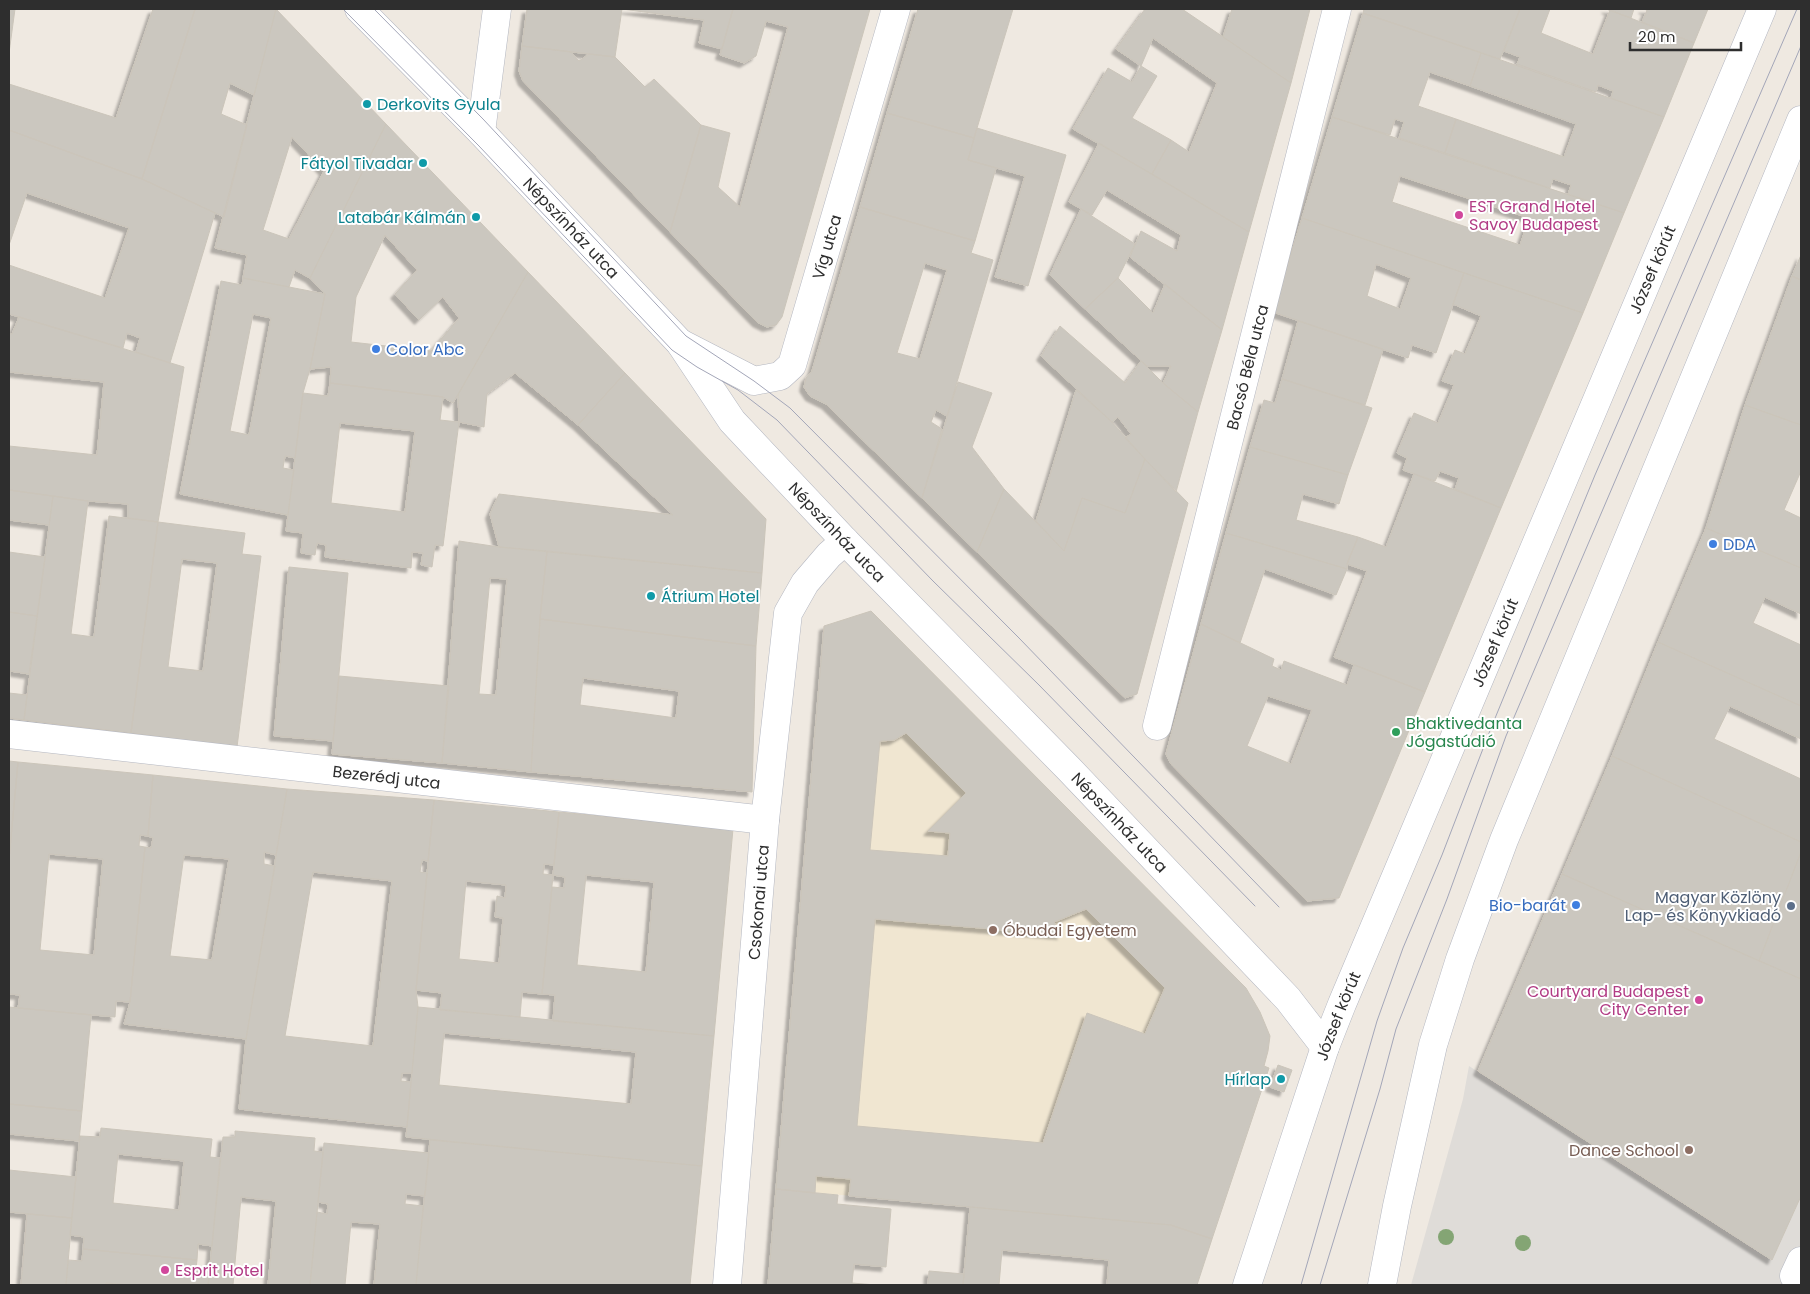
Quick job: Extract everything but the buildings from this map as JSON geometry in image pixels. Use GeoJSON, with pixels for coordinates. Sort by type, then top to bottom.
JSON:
{"type":"FeatureCollection","features":[{"type":"Feature","properties":{"kind":"street","name":"Népszínház utca"},"geometry":{"type":"LineString","coordinates":[[358,9],[481,132],[680,343],[732,421],[845,541],[1069,769],[1288,999],[1325,1048]]}},
{"type":"Feature","properties":{"kind":"street"},"geometry":{"type":"LineString","coordinates":[[481,132],[497,9]]}},
{"type":"Feature","properties":{"kind":"street","name":"Víg utca"},"geometry":{"type":"LineString","coordinates":[[680,343],[754,381],[780,376],[792,365],[896,9]]}},
{"type":"Feature","properties":{"kind":"street","name":"Bacsó Béla utca"},"geometry":{"type":"LineString","coordinates":[[1157,726],[1337,9]]}},
{"type":"Feature","properties":{"kind":"street","name":"József körút"},"geometry":{"type":"LineString","coordinates":[[1247,1285],[1325,1048],[1342,1004],[1762,9]]}},
{"type":"Feature","properties":{"kind":"street"},"geometry":{"type":"LineString","coordinates":[[1382,1285],[1432,1046],[1460,959],[1504,840],[1801,120]]}},
{"type":"Feature","properties":{"kind":"street","name":"Csokonai utca"},"geometry":{"type":"LineString","coordinates":[[727,1285],[766,820],[788,613],[805,583],[845,541]]}},
{"type":"Feature","properties":{"kind":"street","name":"Bezerédj utca"},"geometry":{"type":"LineString","coordinates":[[9,734],[766,820]]}},
{"type":"Feature","properties":{"kind":"shaded area","name":"Óbudai Egyetem"},"geometry":{"type":"Polygon","coordinates":[[[871,611],[1246,988],[1260,1012],[1270,1036],[1264,1066],[1269,1068],[1212,1239],[1170,1225],[776,1189],[824,626],[871,611]]]}},
{"type":"Feature","properties":{"kind":"shaded area"},"geometry":{"type":"Polygon","coordinates":[[[1469,1066],[1771,1260],[1801,1196],[1801,1285],[1411,1285],[1463,1099],[1469,1066]]]}},
{"type":"Feature","properties":{"kind":"tram line"},"geometry":{"type":"LineString","coordinates":[[343,9],[479,146],[672,350],[697,367],[738,390],[777,420],[933,581],[1039,685],[1255,906]]}},
{"type":"Feature","properties":{"kind":"tram line"},"geometry":{"type":"LineString","coordinates":[[374,9],[483,119],[686,336],[754,381],[790,408],[1019,638],[1279,907]]}},
{"type":"Feature","properties":{"kind":"tram line"},"geometry":{"type":"LineString","coordinates":[[1301,1285],[1377,1021],[1403,948],[1595,475],[1797,9]]}},
{"type":"Feature","properties":{"kind":"tram line"},"geometry":{"type":"LineString","coordinates":[[1320,1285],[1380,1089],[1396,1029],[1447,899],[1506,736],[1801,46]]}},
{"type":"Feature","properties":{"kind":"place","name":"Derkovits Gyula"},"geometry":{"type":"Point","coordinates":[367,104]}},
{"type":"Feature","properties":{"kind":"place","name":"Fátyol Tivadar"},"geometry":{"type":"Point","coordinates":[423,163]}},
{"type":"Feature","properties":{"kind":"place","name":"EST Grand Hotel Savoy Budapest"},"geometry":{"type":"Point","coordinates":[1459,215]}},
{"type":"Feature","properties":{"kind":"place","name":"Latabár Kálmán"},"geometry":{"type":"Point","coordinates":[476,217]}},
{"type":"Feature","properties":{"kind":"place","name":"Color Abc"},"geometry":{"type":"Point","coordinates":[376,349]}},
{"type":"Feature","properties":{"kind":"place","name":"DDA"},"geometry":{"type":"Point","coordinates":[1713,544]}},
{"type":"Feature","properties":{"kind":"place","name":"Átrium Hotel"},"geometry":{"type":"Point","coordinates":[651,596]}},
{"type":"Feature","properties":{"kind":"place","name":"Bhaktivedanta Jógastúdió"},"geometry":{"type":"Point","coordinates":[1396,732]}},
{"type":"Feature","properties":{"kind":"place","name":"Bio-barát"},"geometry":{"type":"Point","coordinates":[1576,905]}},
{"type":"Feature","properties":{"kind":"place","name":"Magyar Közlöny Lap- és Könyvkiadó"},"geometry":{"type":"Point","coordinates":[1791,906]}},
{"type":"Feature","properties":{"kind":"place","name":"Óbudai Egyetem"},"geometry":{"type":"Point","coordinates":[993,930]}},
{"type":"Feature","properties":{"kind":"place","name":"Courtyard Budapest City Center"},"geometry":{"type":"Point","coordinates":[1699,1000]}},
{"type":"Feature","properties":{"kind":"place","name":"Hírlap"},"geometry":{"type":"Point","coordinates":[1281,1079]}},
{"type":"Feature","properties":{"kind":"place","name":"Dance School"},"geometry":{"type":"Point","coordinates":[1689,1150]}},
{"type":"Feature","properties":{"kind":"place","name":"Esprit Hotel"},"geometry":{"type":"Point","coordinates":[165,1270]}}]}
